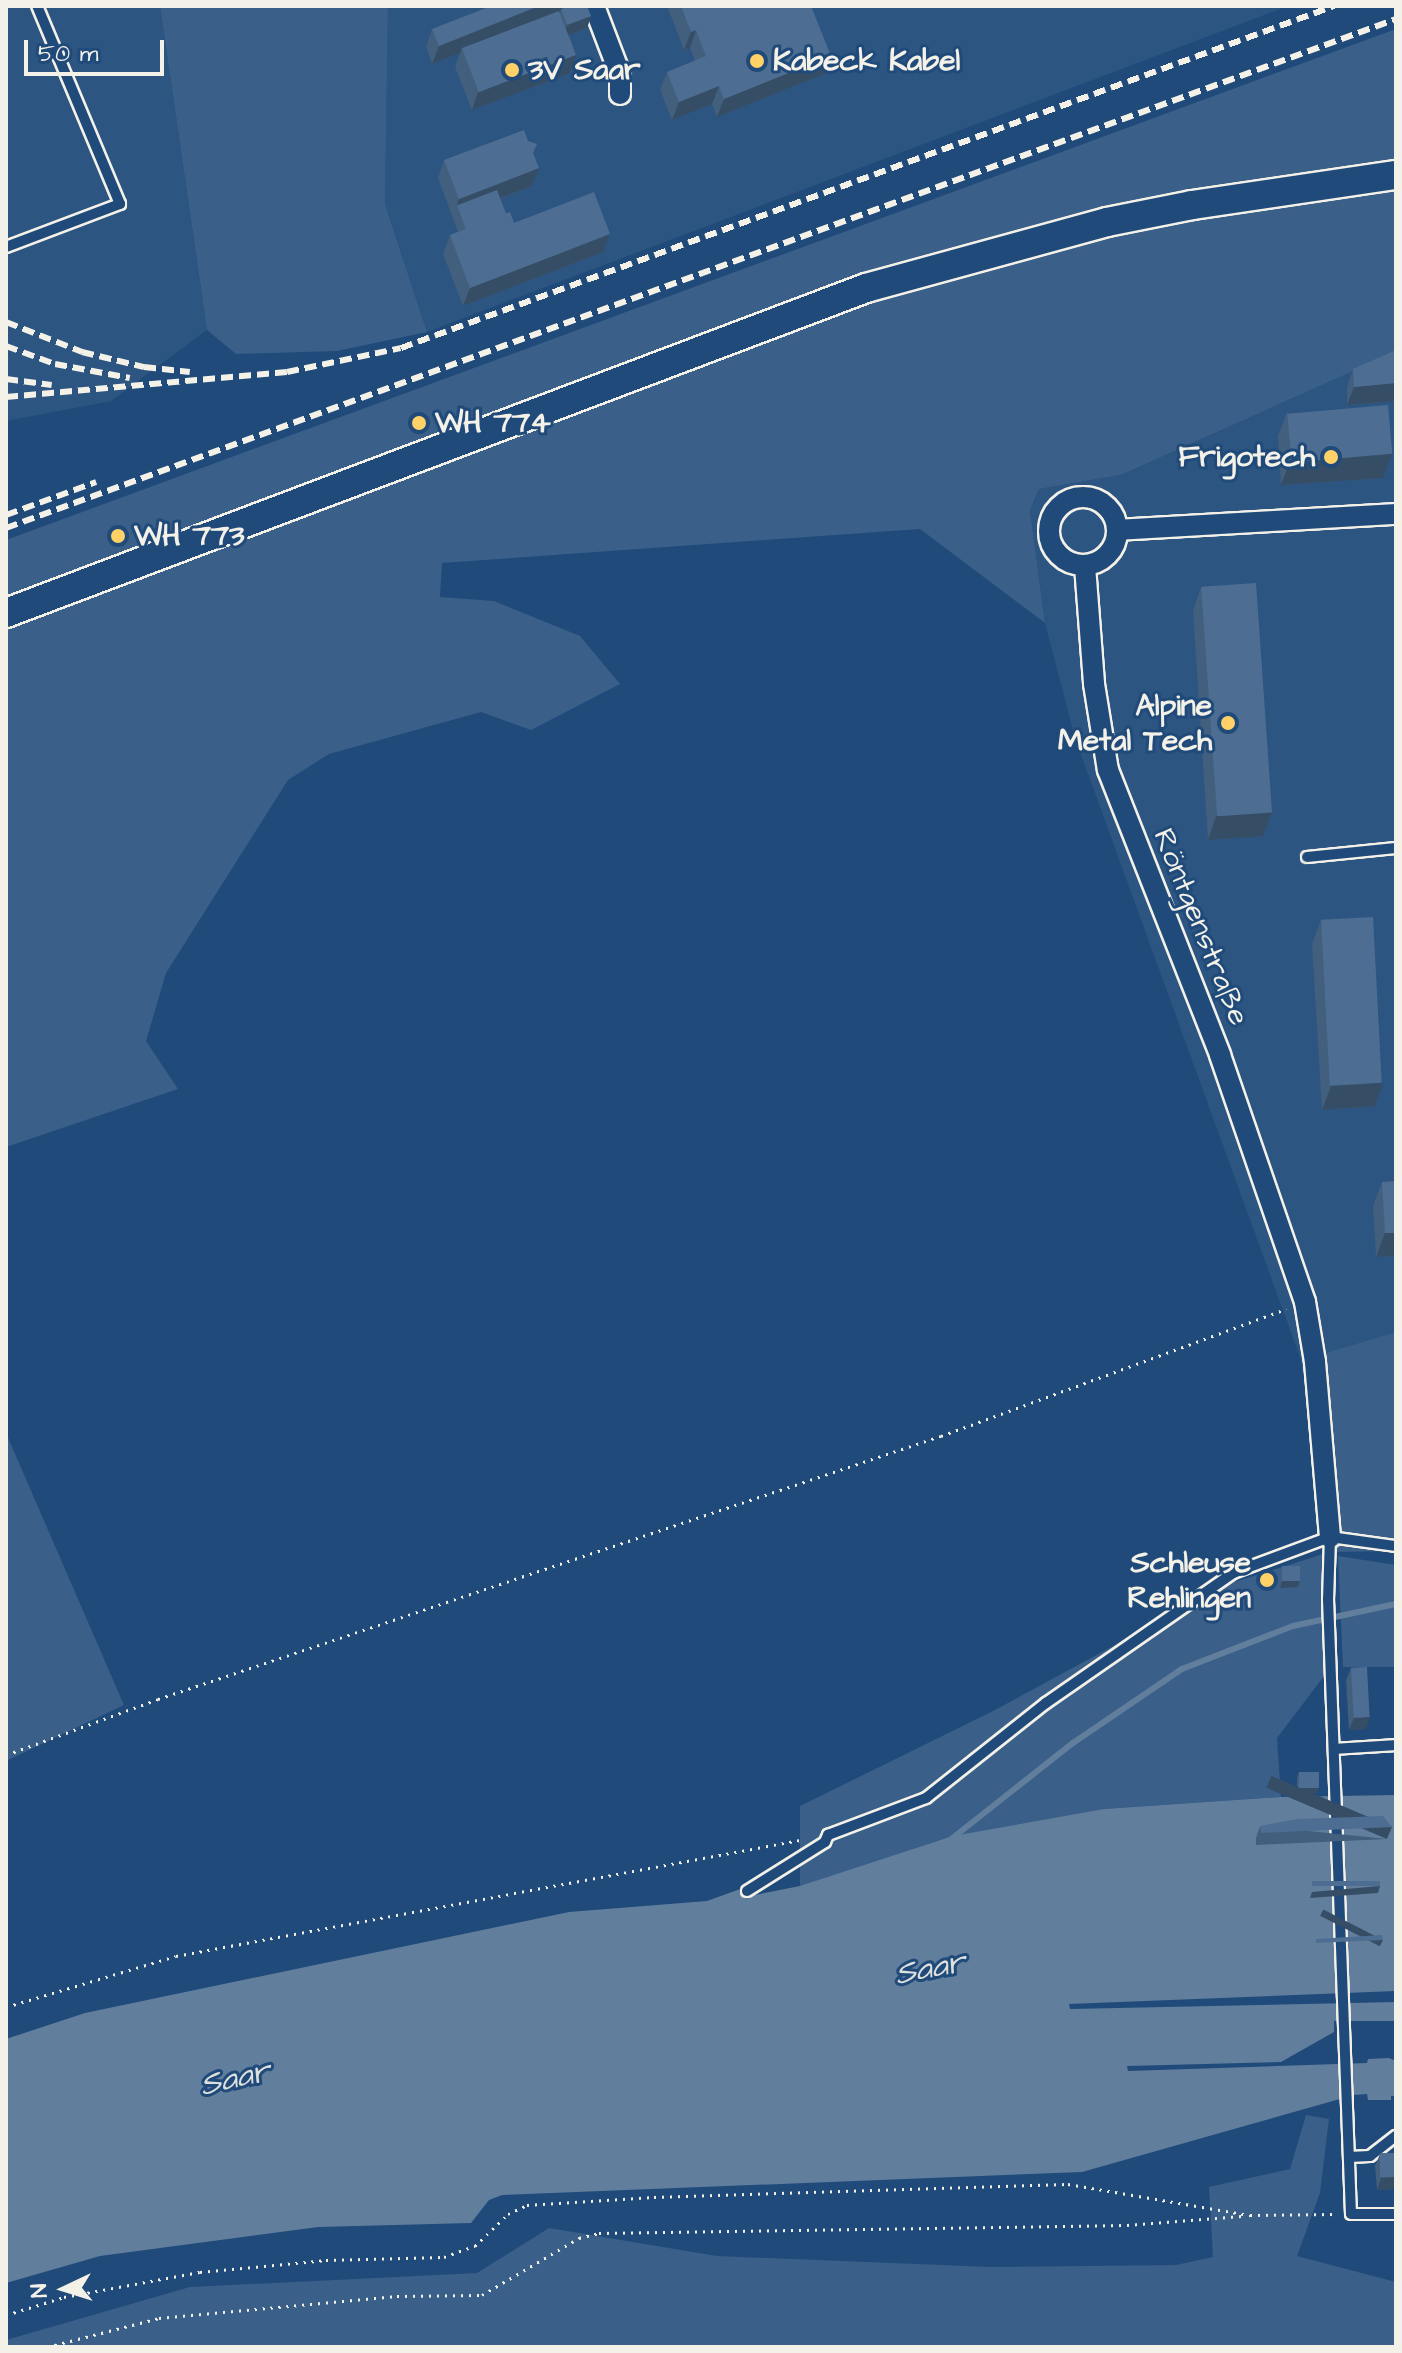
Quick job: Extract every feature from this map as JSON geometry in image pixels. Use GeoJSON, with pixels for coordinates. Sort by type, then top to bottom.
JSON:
{"type":"FeatureCollection","features":[{"type":"Feature","properties":{"kind":"main road"},"geometry":{"type":"LineString","coordinates":[[6,613],[866,288],[1107,222],[1192,205],[1396,175]]}},
{"type":"Feature","properties":{"kind":"street"},"geometry":{"type":"LineString","coordinates":[[594,6],[620,74],[620,94]]}},
{"type":"Feature","properties":{"kind":"street"},"geometry":{"type":"LineString","coordinates":[[1078,497],[1089,497],[1109,509],[1117,530],[1112,550],[1096,563],[1085,566],[1063,559],[1050,541],[1052,518],[1058,508],[1078,497]]}},
{"type":"Feature","properties":{"kind":"street"},"geometry":{"type":"LineString","coordinates":[[1117,530],[1396,514]]}},
{"type":"Feature","properties":{"kind":"street","name":"Röntgenstraße"},"geometry":{"type":"LineString","coordinates":[[1085,566],[1094,684],[1108,770],[1220,1055],[1305,1302],[1315,1362],[1330,1537]]}},
{"type":"Feature","properties":{"kind":"lane"},"geometry":{"type":"LineString","coordinates":[[6,247],[120,204],[37,6]]}},
{"type":"Feature","properties":{"kind":"lane"},"geometry":{"type":"LineString","coordinates":[[1307,857],[1396,848]]}},
{"type":"Feature","properties":{"kind":"lane"},"geometry":{"type":"LineString","coordinates":[[747,1891],[825,1842],[828,1835],[926,1798],[1046,1703],[1233,1573],[1330,1537],[1396,1546]]}},
{"type":"Feature","properties":{"kind":"lane"},"geometry":{"type":"LineString","coordinates":[[1330,1537],[1328,1599],[1351,2214],[1396,2214]]}},
{"type":"Feature","properties":{"kind":"lane"},"geometry":{"type":"LineString","coordinates":[[1334,1749],[1396,1745]]}},
{"type":"Feature","properties":{"kind":"lane"},"geometry":{"type":"LineString","coordinates":[[1349,2157],[1370,2156],[1396,2136]]}},
{"type":"Feature","properties":{"kind":"path"},"geometry":{"type":"LineString","coordinates":[[6,1755],[158,1699],[941,1436],[1305,1302]]}},
{"type":"Feature","properties":{"kind":"path"},"geometry":{"type":"LineString","coordinates":[[6,2007],[176,1956],[828,1835]]}},
{"type":"Feature","properties":{"kind":"path"},"geometry":{"type":"LineString","coordinates":[[6,2315],[64,2297],[200,2272],[326,2260],[444,2257],[475,2246],[508,2214],[527,2205],[654,2197],[1068,2184],[1250,2215]]}},
{"type":"Feature","properties":{"kind":"path"},"geometry":{"type":"LineString","coordinates":[[47,2347],[159,2318],[397,2296],[482,2295],[579,2238],[599,2233],[1127,2225],[1250,2215],[1351,2214]]}},
{"type":"Feature","properties":{"kind":"shaded area"},"geometry":{"type":"Polygon","coordinates":[[[6,6],[160,6],[207,330],[111,401],[6,421],[6,6]]]}},
{"type":"Feature","properties":{"kind":"shaded area"},"geometry":{"type":"Polygon","coordinates":[[[160,6],[388,6],[385,204],[427,332],[337,351],[236,354],[207,330],[160,6]]]}},
{"type":"Feature","properties":{"kind":"shaded area"},"geometry":{"type":"Polygon","coordinates":[[[388,6],[1288,6],[427,332],[385,204],[388,6]]]}},
{"type":"Feature","properties":{"kind":"shaded area"},"geometry":{"type":"Polygon","coordinates":[[[1396,29],[1396,352],[1121,475],[1039,489],[1030,510],[1045,623],[920,529],[442,563],[440,597],[494,601],[580,636],[620,684],[531,730],[481,712],[329,754],[288,780],[166,973],[146,1041],[178,1089],[6,1147],[6,540],[1396,29]]]}},
{"type":"Feature","properties":{"kind":"shaded area"},"geometry":{"type":"Polygon","coordinates":[[[1396,352],[1396,1332],[1301,1360],[1075,738],[1045,623],[1030,510],[1039,489],[1121,475],[1396,352]]]}},
{"type":"Feature","properties":{"kind":"shaded area"},"geometry":{"type":"Polygon","coordinates":[[[1396,1332],[1396,1551],[1334,1552],[1337,1659],[1277,1738],[1281,1797],[1104,1809],[800,1886],[800,1806],[993,1711],[1228,1584],[1333,1551],[1301,1360],[1396,1332]]]}},
{"type":"Feature","properties":{"kind":"shaded area"},"geometry":{"type":"Polygon","coordinates":[[[6,1433],[124,1705],[6,1761],[6,1433]]]}},
{"type":"Feature","properties":{"kind":"shaded area"},"geometry":{"type":"Polygon","coordinates":[[[1338,1556],[1396,1565],[1396,1667],[1343,1667],[1338,1556]]]}},
{"type":"Feature","properties":{"kind":"shaded area"},"geometry":{"type":"Polygon","coordinates":[[[1306,2115],[1329,2119],[1320,2193],[1297,2256],[1396,2282],[1396,2347],[6,2347],[6,2340],[190,2287],[477,2273],[549,2228],[717,2256],[991,2267],[1176,2265],[1213,2257],[1209,2187],[1290,2169],[1306,2115]]]}},
{"type":"Feature","properties":{"kind":"water","name":"Saar"},"geometry":{"type":"Polygon","coordinates":[[[1396,1795],[1396,1991],[1069,2004],[1070,2009],[1396,2002],[1396,2021],[1334,2021],[1334,2032],[1281,2062],[1127,2066],[1128,2071],[1367,2063],[1368,2059],[1389,2058],[1396,2061],[1396,2096],[1391,2096],[1391,2100],[1368,2100],[1367,2094],[1354,2095],[1082,2172],[502,2195],[489,2200],[471,2223],[318,2227],[100,2256],[6,2283],[6,2039],[85,2013],[569,1912],[707,1901],[743,1888],[750,1896],[800,1886],[953,1836],[1104,1809],[1281,1797],[1396,1795]]]}},
{"type":"Feature","properties":{"kind":"building"},"geometry":{"type":"Polygon","coordinates":[[[491,6],[539,6],[439,46],[432,29],[491,6]]]}},
{"type":"Feature","properties":{"kind":"building"},"geometry":{"type":"Polygon","coordinates":[[[587,6],[591,16],[567,25],[561,9],[587,6]]]}},
{"type":"Feature","properties":{"kind":"building","name":"Kabeck Kabel"},"geometry":{"type":"Polygon","coordinates":[[[681,6],[811,6],[831,56],[724,99],[719,86],[679,102],[667,72],[706,56],[696,30],[691,32],[681,6]]]}},
{"type":"Feature","properties":{"kind":"building","name":"3V Saar"},"geometry":{"type":"Polygon","coordinates":[[[559,11],[576,55],[479,92],[462,48],[559,11]]]}},
{"type":"Feature","properties":{"kind":"building"},"geometry":{"type":"Polygon","coordinates":[[[524,130],[528,141],[537,144],[533,153],[539,168],[459,199],[444,160],[524,130]]]}},
{"type":"Feature","properties":{"kind":"building"},"geometry":{"type":"Polygon","coordinates":[[[497,190],[506,214],[466,230],[457,205],[497,190]]]}},
{"type":"Feature","properties":{"kind":"building"},"geometry":{"type":"Polygon","coordinates":[[[594,192],[610,234],[470,288],[450,235],[510,212],[514,223],[594,192]]]}},
{"type":"Feature","properties":{"kind":"building"},"geometry":{"type":"Polygon","coordinates":[[[1396,350],[1396,383],[1354,387],[1353,369],[1396,350]]]}},
{"type":"Feature","properties":{"kind":"building"},"geometry":{"type":"Polygon","coordinates":[[[1388,405],[1392,454],[1292,463],[1287,414],[1388,405]]]}},
{"type":"Feature","properties":{"kind":"building","name":"Alpine Metal Tech"},"geometry":{"type":"Polygon","coordinates":[[[1256,583],[1272,812],[1217,816],[1201,587],[1256,583]]]}},
{"type":"Feature","properties":{"kind":"building"},"geometry":{"type":"Polygon","coordinates":[[[1373,917],[1382,1083],[1330,1085],[1321,920],[1373,917]]]}},
{"type":"Feature","properties":{"kind":"building"},"geometry":{"type":"Polygon","coordinates":[[[1396,1181],[1396,1233],[1385,1233],[1382,1182],[1396,1181]]]}},
{"type":"Feature","properties":{"kind":"building"},"geometry":{"type":"Polygon","coordinates":[[[1282,1566],[1300,1566],[1300,1581],[1282,1581],[1282,1566]]]}},
{"type":"Feature","properties":{"kind":"building"},"geometry":{"type":"Polygon","coordinates":[[[1367,1667],[1370,1717],[1354,1718],[1351,1668],[1367,1667]]]}},
{"type":"Feature","properties":{"kind":"building"},"geometry":{"type":"Polygon","coordinates":[[[1299,1772],[1319,1772],[1319,1788],[1299,1788],[1299,1772]]]}},
{"type":"Feature","properties":{"kind":"building"},"geometry":{"type":"Polygon","coordinates":[[[1383,1816],[1392,1827],[1261,1833],[1260,1826],[1297,1819],[1383,1816]]]}},
{"type":"Feature","properties":{"kind":"building"},"geometry":{"type":"Polygon","coordinates":[[[1312,1881],[1380,1881],[1380,1886],[1312,1886],[1312,1881]]]}},
{"type":"Feature","properties":{"kind":"building"},"geometry":{"type":"Polygon","coordinates":[[[1382,1935],[1383,1940],[1316,1943],[1316,1939],[1382,1935]]]}},
{"type":"Feature","properties":{"kind":"building"},"geometry":{"type":"Polygon","coordinates":[[[1380,2153],[1396,2153],[1396,2177],[1380,2177],[1380,2153]]]}},
{"type":"Feature","properties":{"kind":"waterway"},"geometry":{"type":"LineString","coordinates":[[950,1840],[1073,1743],[1182,1669],[1293,1626],[1396,1604]]}},
{"type":"Feature","properties":{"kind":"railway"},"geometry":{"type":"LineString","coordinates":[[6,397],[287,372],[401,348],[1334,6]]}},
{"type":"Feature","properties":{"kind":"railway"},"geometry":{"type":"LineString","coordinates":[[6,528],[1396,19]]}},
{"type":"Feature","properties":{"kind":"railway"},"geometry":{"type":"LineString","coordinates":[[6,322],[82,352],[144,367],[190,372]]}},
{"type":"Feature","properties":{"kind":"railway"},"geometry":{"type":"LineString","coordinates":[[6,346],[55,364],[130,378]]}},
{"type":"Feature","properties":{"kind":"railway"},"geometry":{"type":"LineString","coordinates":[[6,379],[52,385]]}},
{"type":"Feature","properties":{"kind":"railway"},"geometry":{"type":"LineString","coordinates":[[6,515],[96,482]]}},
{"type":"Feature","properties":{"kind":"place","name":"Kabeck Kabel"},"geometry":{"type":"Point","coordinates":[757,61]}},
{"type":"Feature","properties":{"kind":"place","name":"3V Saar"},"geometry":{"type":"Point","coordinates":[512,70]}},
{"type":"Feature","properties":{"kind":"place","name":"WH 774"},"geometry":{"type":"Point","coordinates":[419,423]}},
{"type":"Feature","properties":{"kind":"place","name":"Frigotech"},"geometry":{"type":"Point","coordinates":[1331,457]}},
{"type":"Feature","properties":{"kind":"place","name":"WH 773"},"geometry":{"type":"Point","coordinates":[118,536]}},
{"type":"Feature","properties":{"kind":"place","name":"Alpine Metal Tech"},"geometry":{"type":"Point","coordinates":[1228,723]}},
{"type":"Feature","properties":{"kind":"place","name":"Schleuse Rehlingen"},"geometry":{"type":"Point","coordinates":[1267,1580]}}]}
